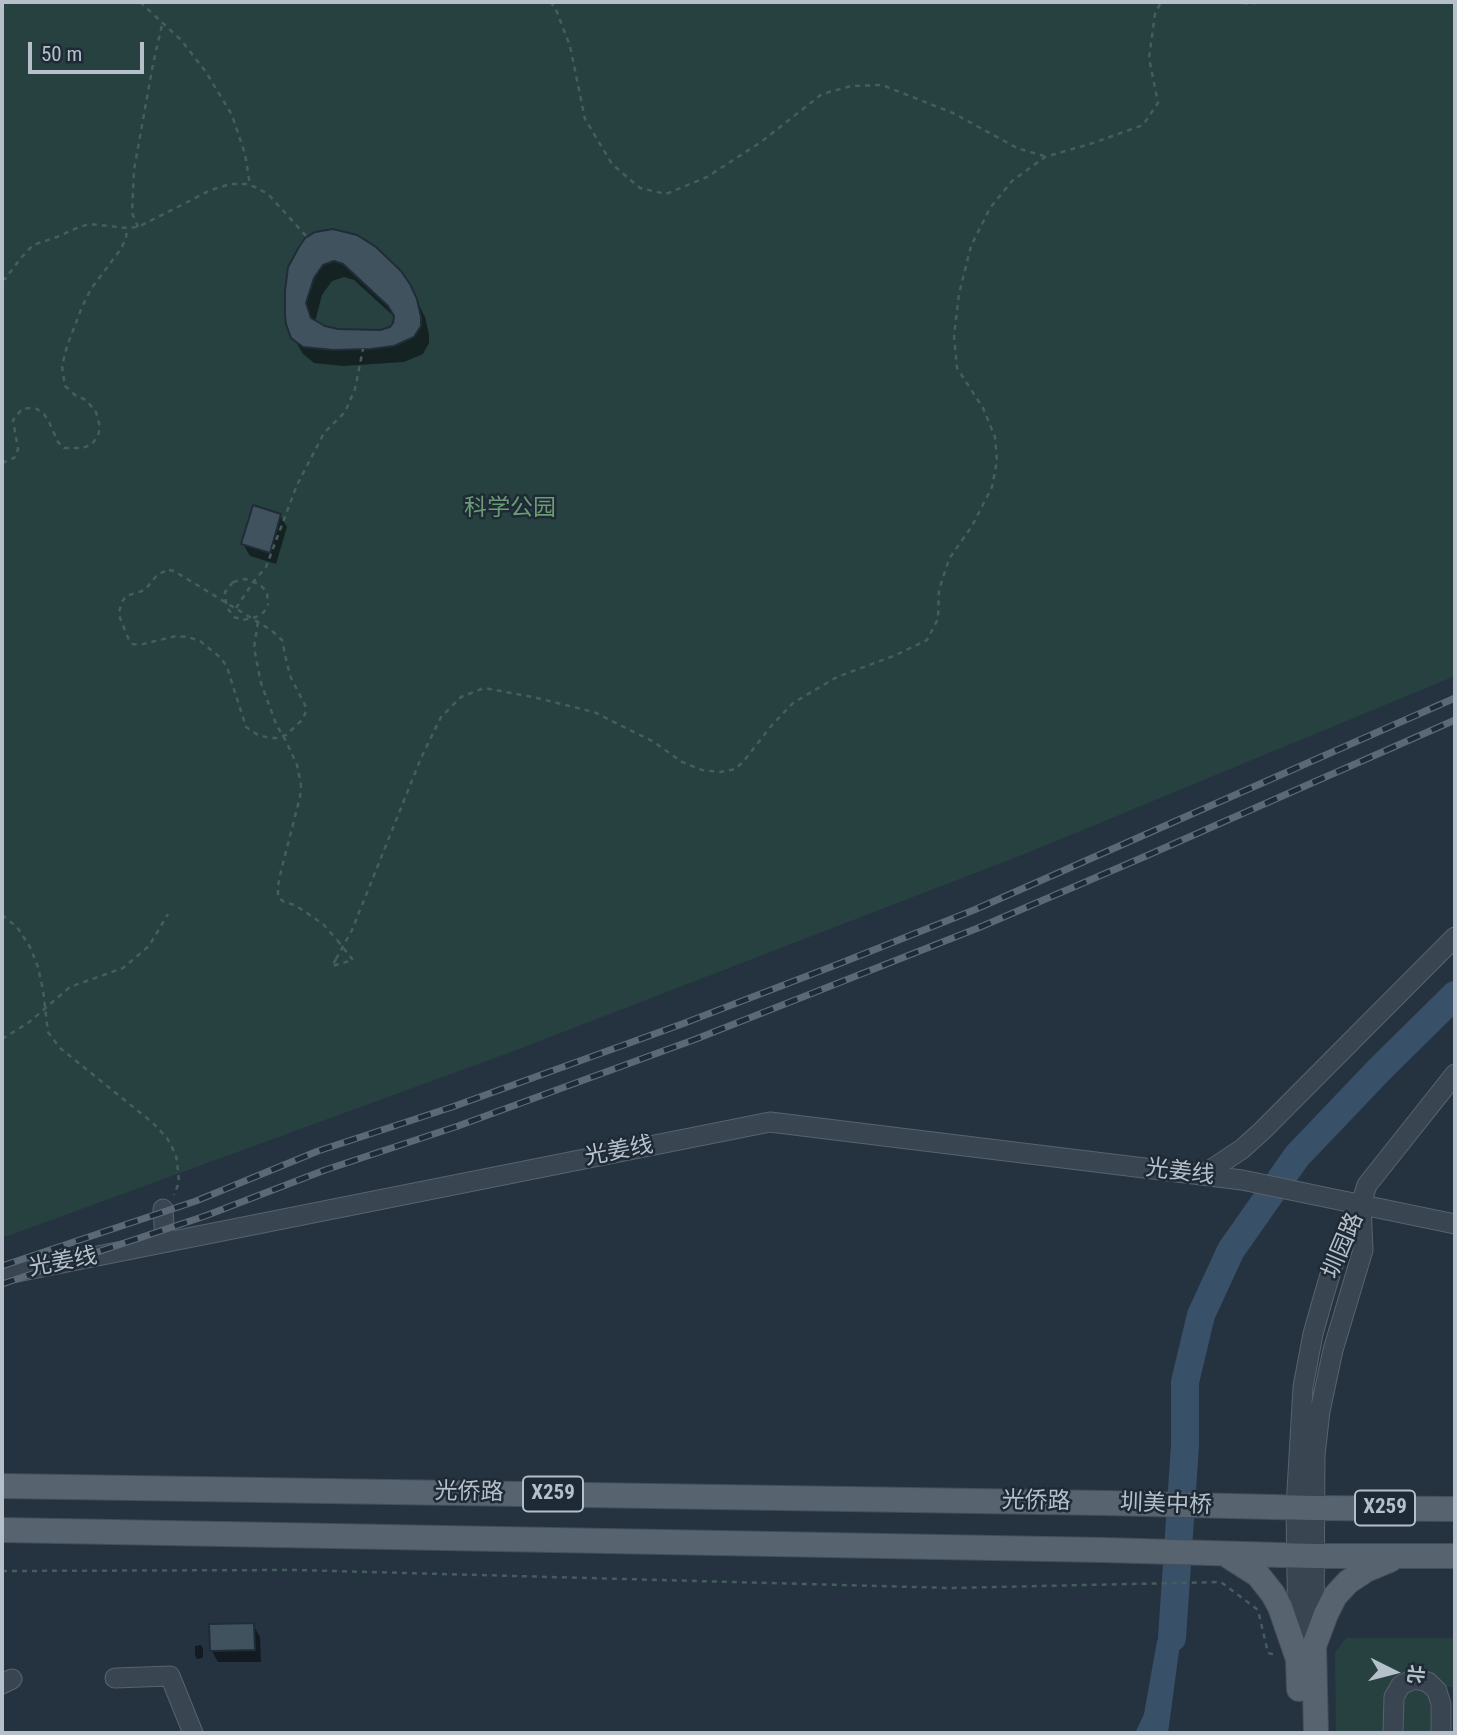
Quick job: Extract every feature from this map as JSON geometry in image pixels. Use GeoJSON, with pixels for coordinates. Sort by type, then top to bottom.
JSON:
{"type":"FeatureCollection","features":[{"type":"Feature","properties":{"kind":"main road","name":"光侨路"},"geometry":{"type":"LineString","coordinates":[[2,1486],[1105,1503]]}},
{"type":"Feature","properties":{"kind":"main road","name":"圳美中桥"},"geometry":{"type":"LineString","coordinates":[[1105,1503],[1305,1508]]}},
{"type":"Feature","properties":{"kind":"main road","name":"X259"},"geometry":{"type":"LineString","coordinates":[[1305,1508],[1455,1509]]}},
{"type":"Feature","properties":{"kind":"main road","name":"光侨路"},"geometry":{"type":"LineString","coordinates":[[2,1530],[1104,1550]]}},
{"type":"Feature","properties":{"kind":"main road","name":"圳美中桥"},"geometry":{"type":"LineString","coordinates":[[1104,1550],[1224,1553]]}},
{"type":"Feature","properties":{"kind":"main road","name":"X259"},"geometry":{"type":"LineString","coordinates":[[1224,1553],[1455,1556]]}},
{"type":"Feature","properties":{"kind":"main road"},"geometry":{"type":"LineString","coordinates":[[1224,1553],[1258,1575],[1273,1594],[1306,1652]]}},
{"type":"Feature","properties":{"kind":"main road"},"geometry":{"type":"LineString","coordinates":[[1306,1652],[1335,1596],[1348,1582],[1366,1570],[1400,1556]]}},
{"type":"Feature","properties":{"kind":"main road","name":"圳园路"},"geometry":{"type":"LineString","coordinates":[[1299,1733],[1306,1652]]}},
{"type":"Feature","properties":{"kind":"main road","name":"圳园路"},"geometry":{"type":"LineString","coordinates":[[1306,1652],[1315,1733]]}},
{"type":"Feature","properties":{"kind":"street"},"geometry":{"type":"LineString","coordinates":[[1203,1175],[1242,1149],[1262,1131],[1455,937]]}},
{"type":"Feature","properties":{"kind":"street"},"geometry":{"type":"LineString","coordinates":[[1455,1074],[1367,1185],[1361,1204],[1455,1224]]}},
{"type":"Feature","properties":{"kind":"street","name":"光姜线"},"geometry":{"type":"LineString","coordinates":[[2,1275],[770,1122],[1242,1180],[1361,1204]]}},
{"type":"Feature","properties":{"kind":"street","name":"圳园路"},"geometry":{"type":"LineString","coordinates":[[1306,1652],[1305,1508],[1320,1411],[1333,1350],[1363,1250],[1361,1204]]}},
{"type":"Feature","properties":{"kind":"street"},"geometry":{"type":"LineString","coordinates":[[163,1209],[165,1242]]}},
{"type":"Feature","properties":{"kind":"street"},"geometry":{"type":"LineString","coordinates":[[115,1678],[170,1676],[192,1733]]}},
{"type":"Feature","properties":{"kind":"street"},"geometry":{"type":"LineString","coordinates":[[1394,1733],[1394,1697],[1401,1685],[1414,1679],[1428,1682],[1437,1691],[1441,1703],[1441,1733]]}},
{"type":"Feature","properties":{"kind":"path"},"geometry":{"type":"LineString","coordinates":[[140,2],[181,40],[206,72],[232,115],[245,154],[250,185]]}},
{"type":"Feature","properties":{"kind":"path"},"geometry":{"type":"LineString","coordinates":[[550,2],[555,7],[570,46],[585,119],[612,164],[640,188],[666,194],[707,177],[761,142],[822,94],[851,86],[882,85],[892,88],[953,113],[1017,148],[1045,157]]}},
{"type":"Feature","properties":{"kind":"path"},"geometry":{"type":"LineString","coordinates":[[258,622],[254,648],[261,683],[276,724],[297,765],[301,785],[278,886],[278,897],[323,924],[337,940],[354,961],[332,966],[336,959],[352,930],[421,758],[441,717],[461,697],[484,688],[594,712],[654,742],[682,762],[702,770],[720,772],[735,769],[743,762],[793,703],[837,677],[928,640],[938,620],[939,590],[949,559],[972,526],[992,487],[998,461],[995,438],[983,408],[957,368],[954,336],[959,294],[971,246],[990,208],[1012,181],[1045,157],[1143,125],[1158,103],[1149,58],[1155,14],[1160,2]]}},
{"type":"Feature","properties":{"kind":"path"},"geometry":{"type":"LineString","coordinates":[[1233,2],[1258,2]]}},
{"type":"Feature","properties":{"kind":"path"},"geometry":{"type":"LineString","coordinates":[[138,227],[132,213],[134,170],[163,24]]}},
{"type":"Feature","properties":{"kind":"path"},"geometry":{"type":"LineString","coordinates":[[2,278],[5,279],[33,245],[79,226],[90,224],[138,227],[211,190],[230,184],[250,185],[268,194],[307,237]]}},
{"type":"Feature","properties":{"kind":"path"},"geometry":{"type":"LineString","coordinates":[[2,463],[16,455],[18,449],[13,420],[22,409],[37,409],[44,414],[58,442],[64,448],[83,448],[92,444],[98,436],[100,427],[96,412],[86,400],[65,386],[62,366],[82,307],[91,289],[121,249],[127,228]]}},
{"type":"Feature","properties":{"kind":"path"},"geometry":{"type":"LineString","coordinates":[[236,608],[266,567],[297,485],[324,433],[345,412],[355,390],[363,349]]}},
{"type":"Feature","properties":{"kind":"path"},"geometry":{"type":"LineString","coordinates":[[169,570],[236,608],[282,640],[291,678],[306,707],[301,721],[278,738],[258,735],[246,727],[228,667],[212,650],[188,637],[176,636],[133,644],[119,612],[126,596],[145,590],[157,575],[169,570]]}},
{"type":"Feature","properties":{"kind":"path"},"geometry":{"type":"LineString","coordinates":[[233,582],[254,582],[267,592],[268,605],[264,612],[256,617],[243,620],[234,617],[228,609],[225,592],[233,582]]}},
{"type":"Feature","properties":{"kind":"path"},"geometry":{"type":"LineString","coordinates":[[2,1039],[28,1023],[70,986],[122,968],[149,946],[168,914]]}},
{"type":"Feature","properties":{"kind":"path"},"geometry":{"type":"LineString","coordinates":[[2,915],[17,927],[30,947],[40,978],[48,1032],[60,1048],[153,1123],[167,1138],[176,1155],[179,1182],[177,1190],[163,1209]]}},
{"type":"Feature","properties":{"kind":"path"},"geometry":{"type":"LineString","coordinates":[[2,1571],[297,1570],[951,1588],[1221,1582],[1258,1610],[1268,1653],[1306,1652]]}},
{"type":"Feature","properties":{"kind":"green space","name":"科学公园"},"geometry":{"type":"Polygon","coordinates":[[[2,2],[1455,2],[1455,676],[1027,853],[511,1052],[2,1238],[2,2]]]}},
{"type":"Feature","properties":{"kind":"green space"},"geometry":{"type":"Polygon","coordinates":[[[1346,1638],[1455,1638],[1455,1687],[1446,1687],[1430,1672],[1407,1671],[1396,1676],[1384,1698],[1384,1733],[1336,1733],[1335,1653],[1346,1638]]]}},
{"type":"Feature","properties":{"kind":"green space"},"geometry":{"type":"Polygon","coordinates":[[[1415,1690],[1423,1691],[1430,1698],[1431,1733],[1404,1733],[1404,1702],[1407,1694],[1415,1690]]]}},
{"type":"Feature","properties":{"kind":"water"},"geometry":{"type":"Polygon","coordinates":[[[1166,1598],[1180,1599],[1179,1651],[1168,1733],[1135,1733],[1144,1714],[1157,1641],[1164,1633],[1166,1598]]]}},
{"type":"Feature","properties":{"kind":"building"},"geometry":{"type":"Polygon","coordinates":[[[333,229],[357,235],[376,247],[401,271],[417,299],[421,317],[421,326],[414,337],[394,346],[333,350],[303,347],[291,338],[285,315],[288,267],[305,238],[315,232],[333,229]],[[334,261],[323,265],[314,278],[306,303],[311,318],[325,326],[338,329],[380,330],[390,327],[394,316],[388,306],[343,264],[334,261]]]}},
{"type":"Feature","properties":{"kind":"building"},"geometry":{"type":"Polygon","coordinates":[[[253,505],[281,514],[270,553],[241,544],[253,505]]]}},
{"type":"Feature","properties":{"kind":"building"},"geometry":{"type":"Polygon","coordinates":[[[254,1623],[255,1650],[210,1651],[209,1624],[254,1623]]]}},
{"type":"Feature","properties":{"kind":"waterway"},"geometry":{"type":"LineString","coordinates":[[1172,1638],[1185,1445],[1185,1382],[1201,1315],[1231,1250],[1297,1156],[1455,995]]}},
{"type":"Feature","properties":{"kind":"railway"},"geometry":{"type":"LineString","coordinates":[[2,1266],[196,1201],[318,1151],[452,1107],[841,963],[974,910],[1455,698]]}},
{"type":"Feature","properties":{"kind":"railway"},"geometry":{"type":"LineString","coordinates":[[2,1284],[205,1216],[325,1170],[458,1126],[696,1039],[978,928],[1455,720]]}}]}
